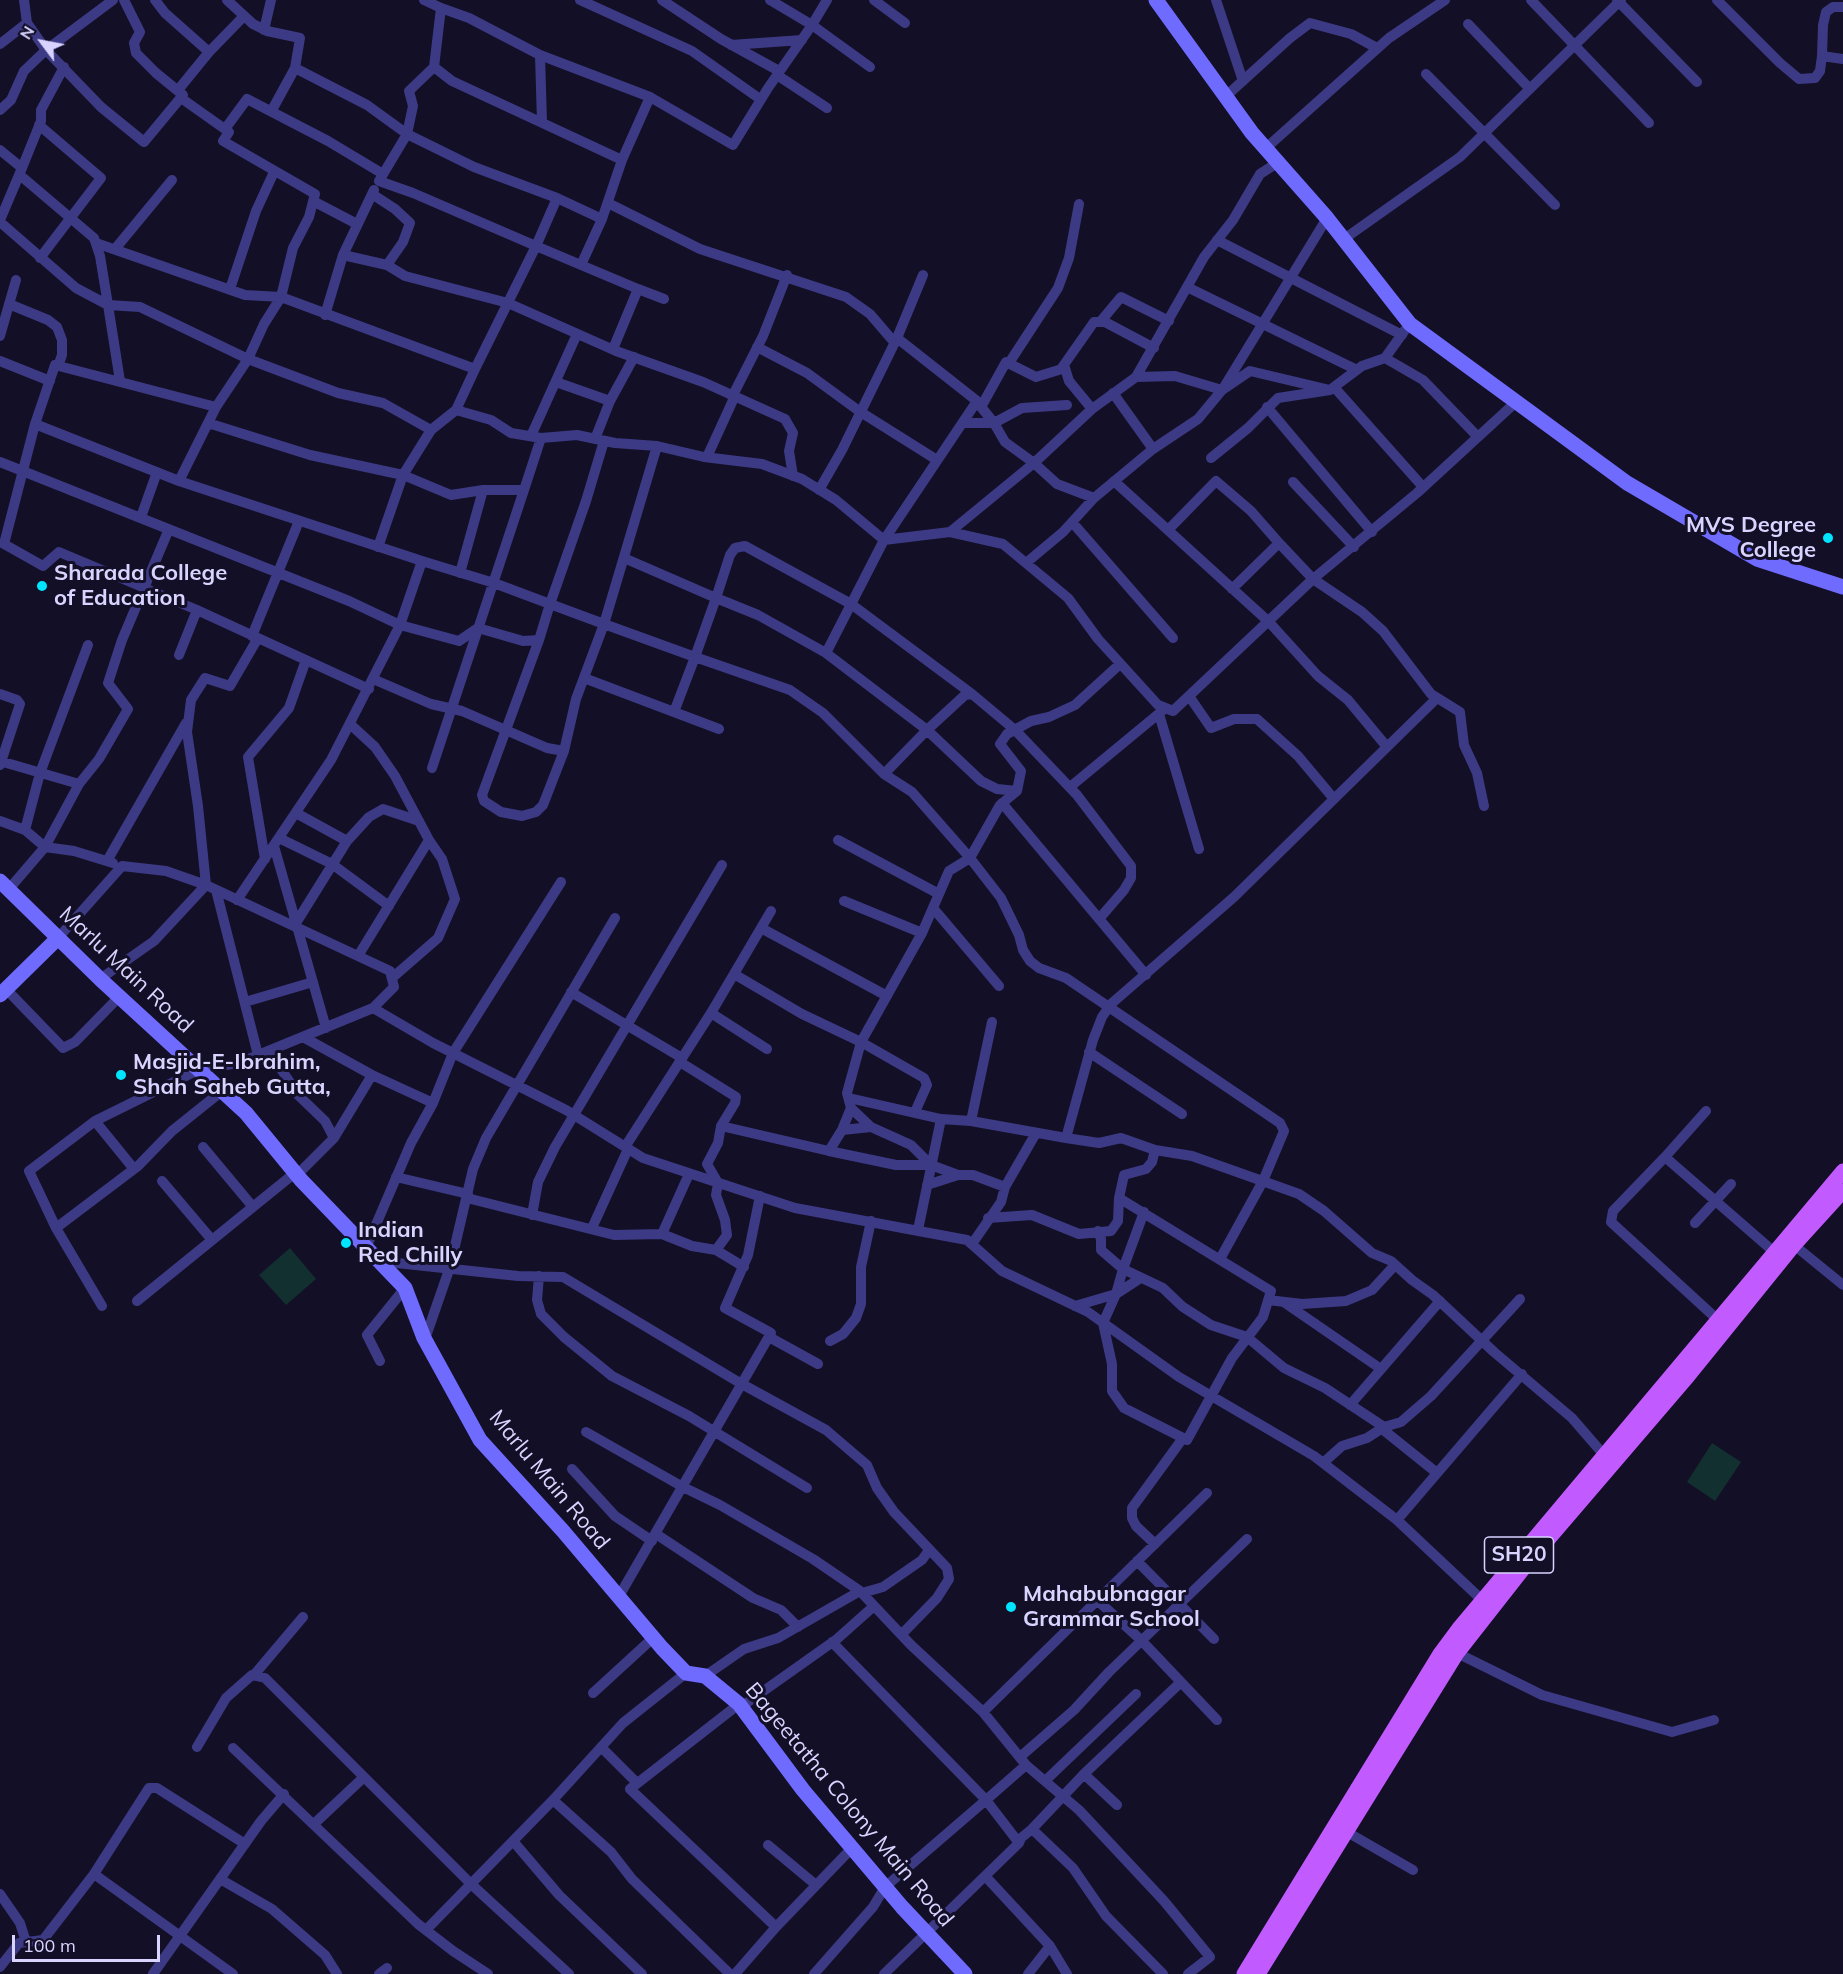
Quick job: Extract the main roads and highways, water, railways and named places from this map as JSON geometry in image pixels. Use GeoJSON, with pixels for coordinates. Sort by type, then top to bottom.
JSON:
{"type":"FeatureCollection","features":[{"type":"Feature","properties":{"kind":"main road","name":"SH20"},"geometry":{"type":"LineString","coordinates":[[1244,1974],[1440,1654],[1481,1599],[1843,1171]]}},
{"type":"Feature","properties":{"kind":"main road","name":"SH20"},"geometry":{"type":"LineString","coordinates":[[1258,1974],[1457,1653],[1526,1565],[1688,1376],[1794,1245],[1843,1191]]}},
{"type":"Feature","properties":{"kind":"place","name":"MVS Degree College"},"geometry":{"type":"Point","coordinates":[1828,538]}},
{"type":"Feature","properties":{"kind":"place","name":"Sharada College of Education"},"geometry":{"type":"Point","coordinates":[42,586]}},
{"type":"Feature","properties":{"kind":"place","name":"Masjid-E-Ibrahim, Shah Saheb Gutta,"},"geometry":{"type":"Point","coordinates":[121,1075]}},
{"type":"Feature","properties":{"kind":"place","name":"Indian Red Chilly"},"geometry":{"type":"Point","coordinates":[346,1243]}},
{"type":"Feature","properties":{"kind":"place","name":"Mahabubnagar Grammar School"},"geometry":{"type":"Point","coordinates":[1011,1607]}}]}
